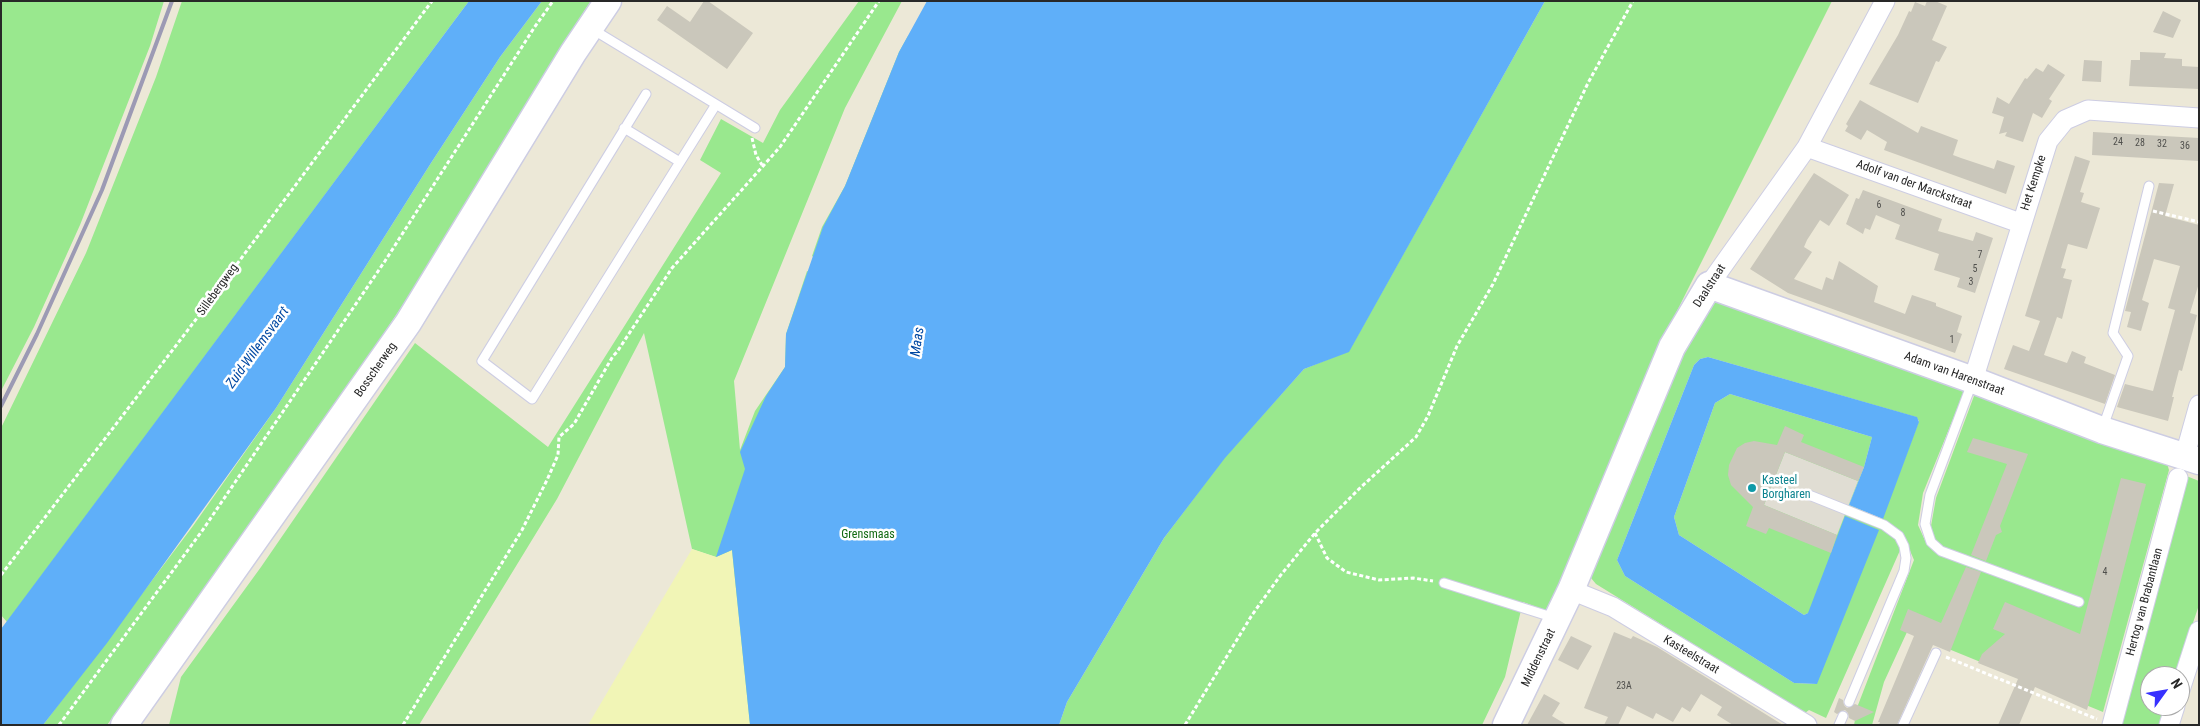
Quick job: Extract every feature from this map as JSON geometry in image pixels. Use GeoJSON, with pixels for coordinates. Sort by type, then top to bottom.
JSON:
{"type":"FeatureCollection","features":[{"type":"Feature","properties":{"kind":"street","name":"Bosscherweg"},"geometry":{"type":"LineString","coordinates":[[124,725],[408,323],[608,1]]}},
{"type":"Feature","properties":{"kind":"street","name":"Daalstraat"},"geometry":{"type":"LineString","coordinates":[[1571,590],[1672,347],[1710,285],[1807,147],[1885,1]]}},
{"type":"Feature","properties":{"kind":"street","name":"Het Kempke"},"geometry":{"type":"LineString","coordinates":[[1973,380],[2020,223],[2048,141],[2065,120],[2088,110],[2199,118]]}},
{"type":"Feature","properties":{"kind":"street","name":"Adolf van der Marckstraat"},"geometry":{"type":"LineString","coordinates":[[1807,147],[2020,223]]}},
{"type":"Feature","properties":{"kind":"street","name":"Adam van Harenstraat"},"geometry":{"type":"LineString","coordinates":[[1710,285],[1973,380],[2190,463]]}},
{"type":"Feature","properties":{"kind":"street","name":"Hertog van Brabantlaan"},"geometry":{"type":"LineString","coordinates":[[2107,723],[2190,463],[2199,405]]}},
{"type":"Feature","properties":{"kind":"street","name":"Middenstraat"},"geometry":{"type":"LineString","coordinates":[[1506,725],[1571,590]]}},
{"type":"Feature","properties":{"kind":"street","name":"Kasteelstraat"},"geometry":{"type":"LineString","coordinates":[[1571,590],[1613,607],[1807,725]]}},
{"type":"Feature","properties":{"kind":"street"},"geometry":{"type":"LineString","coordinates":[[2188,666],[2199,631]]}},
{"type":"Feature","properties":{"kind":"lane"},"geometry":{"type":"LineString","coordinates":[[590,28],[715,106],[751,126]]}},
{"type":"Feature","properties":{"kind":"lane"},"geometry":{"type":"LineString","coordinates":[[646,94],[482,361],[532,399],[715,106]]}},
{"type":"Feature","properties":{"kind":"lane"},"geometry":{"type":"LineString","coordinates":[[624,128],[680,162]]}},
{"type":"Feature","properties":{"kind":"lane"},"geometry":{"type":"LineString","coordinates":[[2102,430],[2128,356],[2113,333],[2149,186]]}},
{"type":"Feature","properties":{"kind":"lane"},"geometry":{"type":"LineString","coordinates":[[1973,380],[1930,495],[1925,524],[1931,542],[1941,551],[2079,602]]}},
{"type":"Feature","properties":{"kind":"lane"},"geometry":{"type":"LineString","coordinates":[[1809,495],[1881,524],[1892,530],[1904,546],[1906,558],[1904,571],[1850,702]]}},
{"type":"Feature","properties":{"kind":"lane"},"geometry":{"type":"LineString","coordinates":[[1444,583],[1558,618]]}},
{"type":"Feature","properties":{"kind":"lane"},"geometry":{"type":"LineString","coordinates":[[1903,725],[1936,653]]}},
{"type":"Feature","properties":{"kind":"path","name":"Sillebergweg"},"geometry":{"type":"LineString","coordinates":[[1,575],[197,318],[432,1]]}},
{"type":"Feature","properties":{"kind":"path"},"geometry":{"type":"LineString","coordinates":[[59,725],[202,531],[385,261],[528,36],[553,1]]}},
{"type":"Feature","properties":{"kind":"path"},"geometry":{"type":"LineString","coordinates":[[403,725],[522,530],[558,455],[559,436],[574,424],[613,356],[672,268],[780,147],[879,1]]}},
{"type":"Feature","properties":{"kind":"path"},"geometry":{"type":"LineString","coordinates":[[1185,725],[1252,615],[1315,534],[1360,488],[1416,438],[1428,416],[1457,346],[1493,284],[1588,83],[1633,1]]}},
{"type":"Feature","properties":{"kind":"path"},"geometry":{"type":"LineString","coordinates":[[751,126],[756,155],[762,165]]}},
{"type":"Feature","properties":{"kind":"path"},"geometry":{"type":"LineString","coordinates":[[2144,208],[2199,222]]}},
{"type":"Feature","properties":{"kind":"path"},"geometry":{"type":"LineString","coordinates":[[1315,534],[1327,558],[1346,572],[1379,580],[1413,578],[1444,583]]}},
{"type":"Feature","properties":{"kind":"path"},"geometry":{"type":"LineString","coordinates":[[1936,653],[2107,723]]}},
{"type":"Feature","properties":{"kind":"green space"},"geometry":{"type":"Polygon","coordinates":[[[1,1],[164,1],[150,46],[80,225],[34,327],[1,391],[1,1]]]}},
{"type":"Feature","properties":{"kind":"green space"},"geometry":{"type":"Polygon","coordinates":[[[182,1],[469,1],[7,622],[1,615],[1,428],[86,253],[156,77],[182,1]]]}},
{"type":"Feature","properties":{"kind":"green space"},"geometry":{"type":"Polygon","coordinates":[[[542,1],[591,1],[560,48],[438,252],[368,357],[151,666],[107,725],[43,725],[193,526],[276,408],[500,57],[542,1]]]}},
{"type":"Feature","properties":{"kind":"green space","name":"Grensmaas"},"geometry":{"type":"Polygon","coordinates":[[[859,1],[902,1],[845,108],[734,381],[740,450],[755,411],[785,367],[786,334],[807,271],[810,272],[815,258],[812,256],[822,227],[845,186],[899,52],[908,36],[990,725],[750,725],[716,557],[692,549],[644,333],[557,499],[419,725],[169,725],[181,677],[261,567],[415,343],[548,447],[721,173],[700,160],[721,119],[763,143],[780,110],[859,1]]]}},
{"type":"Feature","properties":{"kind":"green space"},"geometry":{"type":"Polygon","coordinates":[[[1545,1],[1832,1],[1661,343],[1550,612],[1523,602],[1505,677],[1482,725],[1059,725],[1067,702],[1164,538],[1225,457],[1304,369],[1349,351],[1545,1]]]}},
{"type":"Feature","properties":{"kind":"green space"},"geometry":{"type":"Polygon","coordinates":[[[1719,299],[1962,387],[1964,392],[1923,493],[1918,525],[1927,545],[1938,555],[1963,564],[1966,555],[1943,547],[1934,539],[1931,526],[1936,498],[1974,396],[1980,394],[2165,457],[2169,470],[2103,712],[1907,632],[1884,682],[1872,725],[1854,725],[1858,705],[1914,560],[1905,539],[1826,718],[1809,710],[1805,713],[1596,584],[1591,578],[1592,568],[1682,351],[1711,304],[1719,299]],[[1708,357],[1700,359],[1694,365],[1617,560],[1625,576],[1794,683],[1816,684],[1808,613],[1804,615],[1679,535],[1674,517],[1715,403],[1730,394],[1872,437],[1864,467],[1849,505],[1882,519],[1919,421],[1916,417],[1708,357]]]}},
{"type":"Feature","properties":{"kind":"green space"},"geometry":{"type":"Polygon","coordinates":[[[2184,475],[2199,481],[2199,605],[2178,666],[2140,666],[2140,716],[2162,716],[2159,725],[2119,725],[2184,475]]]}},
{"type":"Feature","properties":{"kind":"sand"},"geometry":{"type":"Polygon","coordinates":[[[692,549],[716,557],[732,550],[750,725],[588,725],[692,549]]]}},
{"type":"Feature","properties":{"kind":"shaded area"},"geometry":{"type":"Polygon","coordinates":[[[1785,452],[1858,481],[1837,535],[1764,505],[1785,452]]]}},
{"type":"Feature","properties":{"kind":"water","name":"Zuid-Willemsvaart"},"geometry":{"type":"Polygon","coordinates":[[[469,1],[542,1],[500,57],[276,408],[107,643],[43,725],[1,725],[1,629],[469,1]]]}},
{"type":"Feature","properties":{"kind":"water","name":"Maas"},"geometry":{"type":"Polygon","coordinates":[[[927,1],[1545,1],[1349,352],[1304,369],[1225,458],[1164,538],[1067,702],[1059,725],[750,725],[732,550],[716,557],[745,469],[740,452],[766,396],[785,367],[786,334],[823,227],[845,186],[899,52],[927,1]]]}},
{"type":"Feature","properties":{"kind":"water"},"geometry":{"type":"Polygon","coordinates":[[[1708,357],[1917,417],[1919,422],[1883,519],[1849,505],[1864,467],[1872,437],[1730,394],[1715,403],[1674,517],[1679,535],[1804,615],[1808,613],[1845,516],[1879,530],[1817,684],[1794,683],[1625,576],[1617,560],[1694,365],[1700,359],[1708,357]]]}},
{"type":"Feature","properties":{"kind":"building"},"geometry":{"type":"Polygon","coordinates":[[[704,1],[708,1],[753,33],[727,69],[657,20],[667,6],[690,22],[704,1]]]}},
{"type":"Feature","properties":{"kind":"building"},"geometry":{"type":"Polygon","coordinates":[[[1927,1],[1935,1],[1947,6],[1932,40],[1947,47],[1939,62],[1936,61],[1918,103],[1869,84],[1915,2],[1925,6],[1927,1]]]}},
{"type":"Feature","properties":{"kind":"building"},"geometry":{"type":"Polygon","coordinates":[[[2163,11],[2181,20],[2173,38],[2153,32],[2163,11]]]}},
{"type":"Feature","properties":{"kind":"building"},"geometry":{"type":"Polygon","coordinates":[[[2140,52],[2166,53],[2164,58],[2182,59],[2182,66],[2199,67],[2199,89],[2129,86],[2131,60],[2140,60],[2140,52]]]}},
{"type":"Feature","properties":{"kind":"building"},"geometry":{"type":"Polygon","coordinates":[[[2084,60],[2102,61],[2101,82],[2082,81],[2084,60]]]}},
{"type":"Feature","properties":{"kind":"building"},"geometry":{"type":"Polygon","coordinates":[[[2048,64],[2065,75],[2049,99],[2052,101],[2042,118],[2033,113],[2023,142],[2005,136],[2007,132],[1999,134],[2004,117],[1992,113],[1997,97],[2009,104],[2025,78],[2027,79],[2036,68],[2043,72],[2048,64]]]}},
{"type":"Feature","properties":{"kind":"building"},"geometry":{"type":"Polygon","coordinates":[[[1860,100],[1918,133],[1921,126],[1958,140],[1953,155],[1994,169],[1997,160],[2015,166],[2006,194],[1884,150],[1887,142],[1867,130],[1861,140],[1845,131],[1848,126],[1846,124],[1860,100]]]}},
{"type":"Feature","properties":{"kind":"building"},"geometry":{"type":"Polygon","coordinates":[[[2093,132],[2199,138],[2199,161],[2092,155],[2093,132]]]}},
{"type":"Feature","properties":{"kind":"building"},"geometry":{"type":"Polygon","coordinates":[[[2075,156],[2090,161],[2080,192],[2084,193],[2081,202],[2100,208],[2087,249],[2068,244],[2061,268],[2066,269],[2063,278],[2072,280],[2062,319],[2057,317],[2044,355],[2067,363],[2072,351],[2086,357],[2084,363],[2115,375],[2105,404],[2004,369],[2013,345],[2029,351],[2040,321],[2025,316],[2075,156]]]}},
{"type":"Feature","properties":{"kind":"building"},"geometry":{"type":"Polygon","coordinates":[[[1814,173],[1849,195],[1829,226],[1820,220],[1804,247],[1812,252],[1794,279],[1822,290],[1826,277],[1833,280],[1839,261],[1878,286],[1874,302],[1905,314],[1912,295],[1936,303],[1936,306],[1962,316],[1957,332],[1962,334],[1955,353],[1788,293],[1750,269],[1814,173]]]}},
{"type":"Feature","properties":{"kind":"building"},"geometry":{"type":"Polygon","coordinates":[[[2159,183],[2174,184],[2165,216],[2199,225],[2199,283],[2190,313],[2197,315],[2182,371],[2179,370],[2168,421],[2117,407],[2125,384],[2153,391],[2175,310],[2168,308],[2180,266],[2154,259],[2142,300],[2149,303],[2141,331],[2127,327],[2131,312],[2125,311],[2159,183]]]}},
{"type":"Feature","properties":{"kind":"building"},"geometry":{"type":"Polygon","coordinates":[[[1863,190],[1942,219],[1938,231],[1973,241],[1976,232],[1993,238],[1975,293],[1957,287],[1960,278],[1934,270],[1939,254],[1895,239],[1900,225],[1876,215],[1870,230],[1865,228],[1863,234],[1846,224],[1856,198],[1859,199],[1863,190]]]}},
{"type":"Feature","properties":{"kind":"building","name":"Kasteel Borgharen"},"geometry":{"type":"Polygon","coordinates":[[[1785,426],[1804,435],[1801,442],[1864,467],[1858,481],[1785,452],[1764,505],[1837,535],[1831,553],[1769,528],[1766,534],[1746,526],[1753,507],[1731,485],[1728,475],[1729,465],[1737,448],[1745,443],[1754,441],[1777,445],[1785,426]]]}},
{"type":"Feature","properties":{"kind":"building"},"geometry":{"type":"Polygon","coordinates":[[[1973,438],[2028,454],[2000,526],[2002,532],[1996,535],[1986,561],[1971,555],[2007,464],[1967,452],[1973,438]]]}},
{"type":"Feature","properties":{"kind":"building"},"geometry":{"type":"Polygon","coordinates":[[[2121,478],[2146,484],[2087,710],[2035,687],[2019,725],[1998,725],[2018,679],[1978,663],[1982,654],[2005,634],[1993,629],[2005,602],[2080,634],[2121,478]]]}},
{"type":"Feature","properties":{"kind":"building"},"geometry":{"type":"Polygon","coordinates":[[[1966,567],[1981,572],[1950,652],[1933,645],[1897,725],[1879,725],[1880,722],[1878,722],[1914,636],[1900,630],[1908,609],[1941,623],[1966,567]]]}},
{"type":"Feature","properties":{"kind":"building"},"geometry":{"type":"Polygon","coordinates":[[[1614,632],[1631,639],[1633,636],[1657,647],[1783,725],[1733,725],[1717,715],[1722,707],[1701,694],[1690,712],[1682,707],[1673,722],[1656,713],[1653,719],[1627,706],[1618,725],[1604,725],[1608,717],[1584,708],[1614,632]]]}},
{"type":"Feature","properties":{"kind":"building"},"geometry":{"type":"Polygon","coordinates":[[[1571,636],[1592,646],[1578,670],[1558,660],[1571,636]]]}},
{"type":"Feature","properties":{"kind":"building"},"geometry":{"type":"Polygon","coordinates":[[[1544,694],[1560,703],[1552,716],[1567,725],[1527,725],[1544,694]]]}},
{"type":"Feature","properties":{"kind":"building"},"geometry":{"type":"Polygon","coordinates":[[[1839,698],[1843,700],[1847,708],[1855,704],[1874,712],[1855,721],[1849,718],[1845,710],[1837,714],[1834,712],[1839,698]]]}},
{"type":"Feature","properties":{"kind":"railway"},"geometry":{"type":"LineString","coordinates":[[1,406],[37,334],[102,190],[172,1]]}},
{"type":"Feature","properties":{"kind":"place","name":"Kasteel Borgharen"},"geometry":{"type":"Point","coordinates":[1752,488]}}]}
